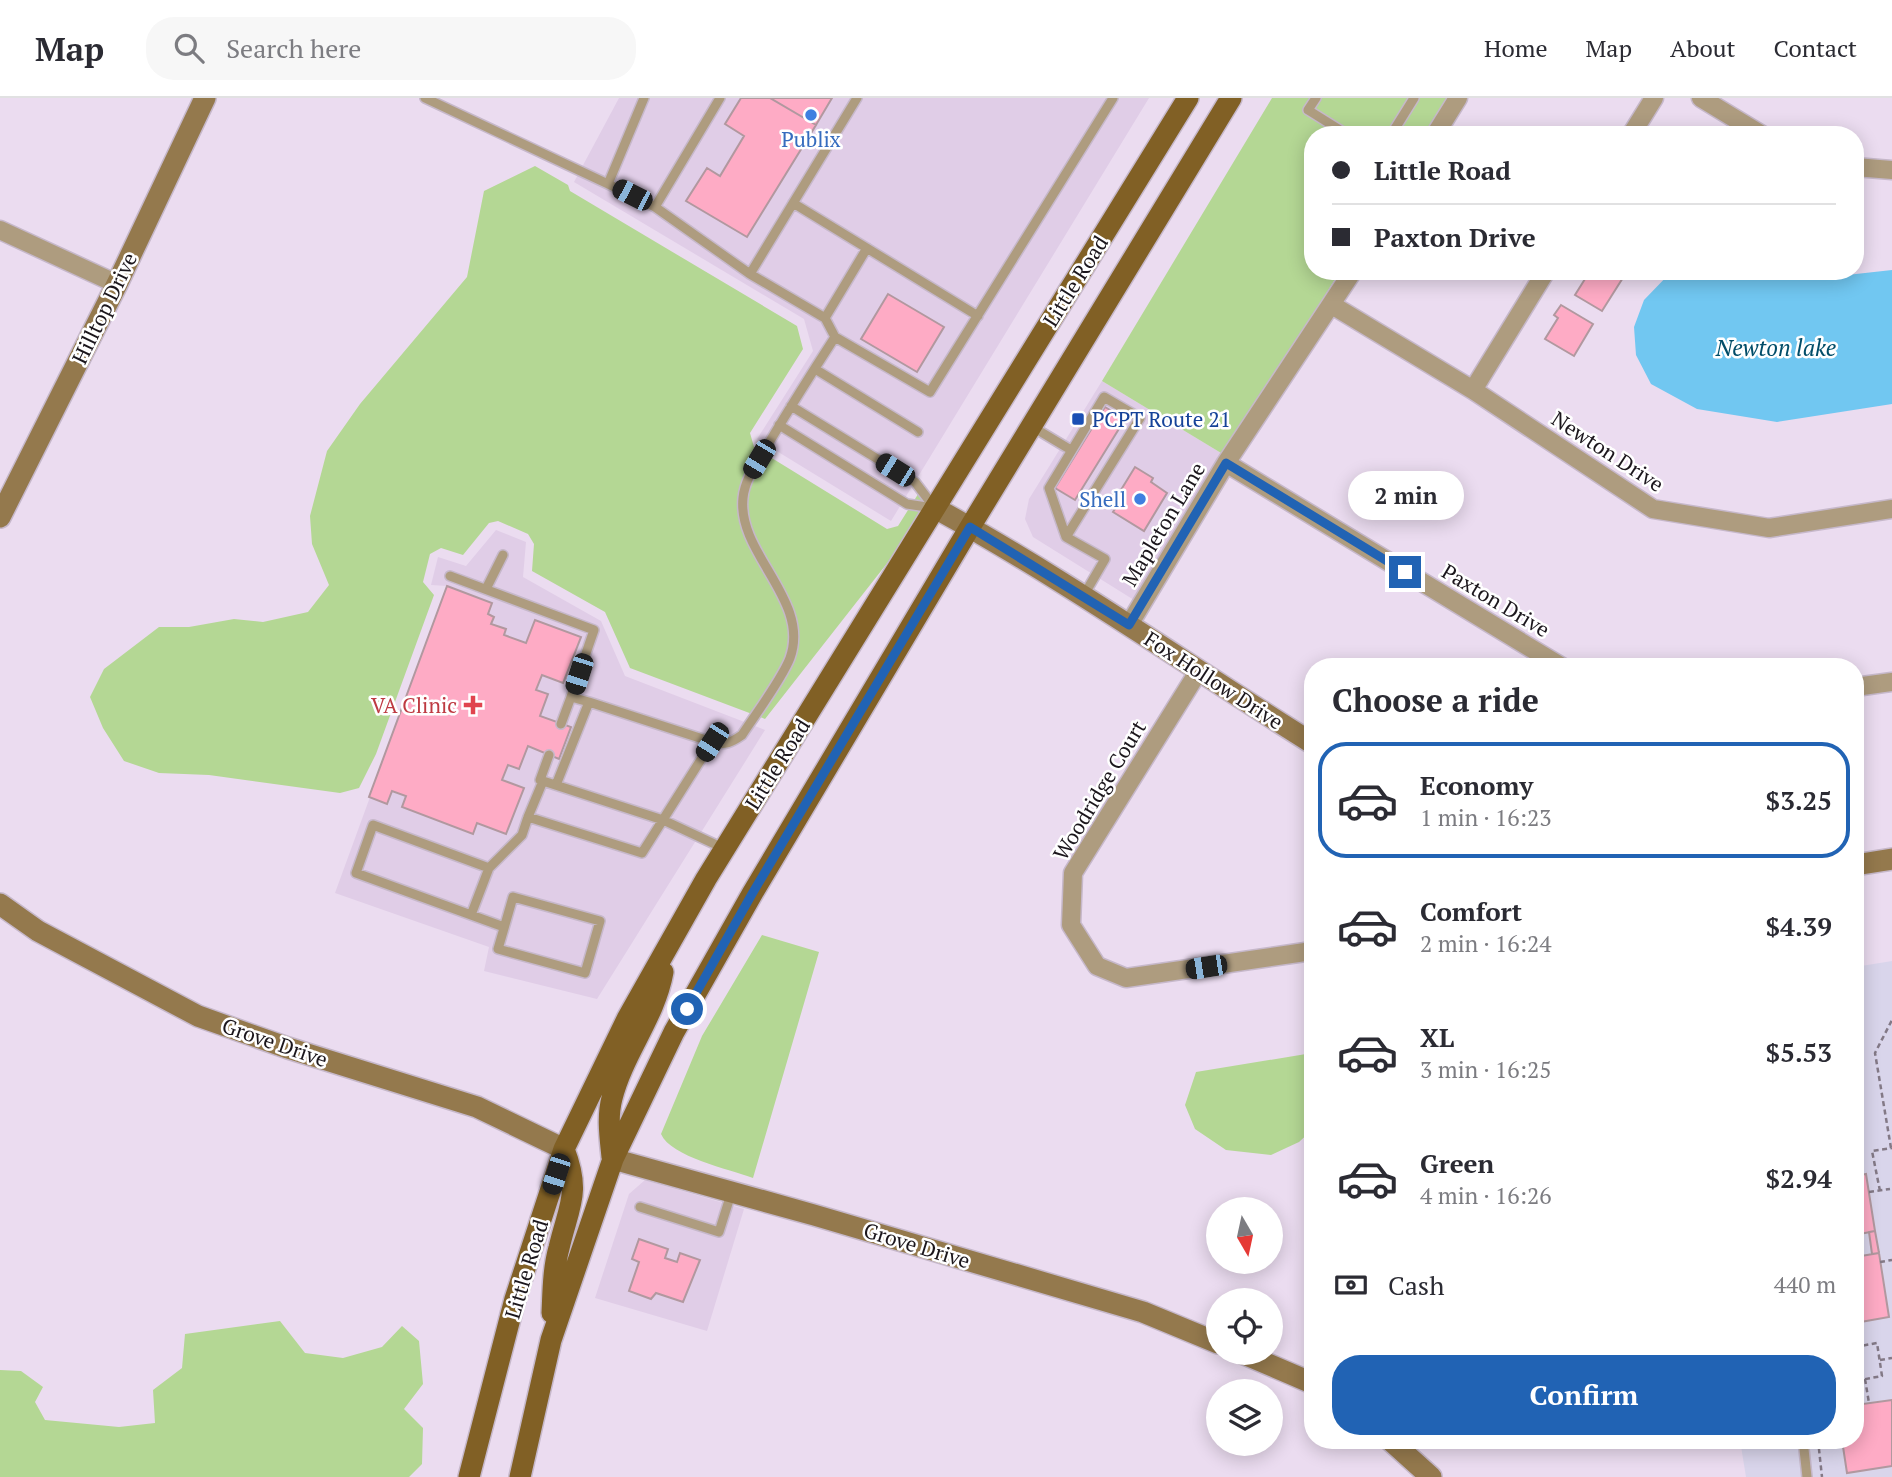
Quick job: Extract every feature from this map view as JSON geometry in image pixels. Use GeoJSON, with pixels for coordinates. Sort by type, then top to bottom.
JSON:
{"type":"FeatureCollection","features":[{"type":"Feature","properties":{"kind":"main road","name":"Little Road"},"geometry":{"type":"LineString","coordinates":[[469,1477],[515,1299],[564,1149],[627,1019],[725,849],[1188,98]]}},
{"type":"Feature","properties":{"kind":"main road","name":"Little Road"},"geometry":{"type":"LineString","coordinates":[[520,1477],[551,1340],[613,1159],[674,1032],[970,527],[1231,98]]}},
{"type":"Feature","properties":{"kind":"main road"},"geometry":{"type":"LineString","coordinates":[[613,1159],[609,1118],[612,1095],[661,984],[667,948]]}},
{"type":"Feature","properties":{"kind":"main road"},"geometry":{"type":"LineString","coordinates":[[551,1340],[556,1263],[575,1182],[564,1149]]}},
{"type":"Feature","properties":{"kind":"street","name":"Hilltop Drive"},"geometry":{"type":"LineString","coordinates":[[0,517],[117,284],[205,98]]}},
{"type":"Feature","properties":{"kind":"street"},"geometry":{"type":"LineString","coordinates":[[1441,126],[1458,98]]}},
{"type":"Feature","properties":{"kind":"street"},"geometry":{"type":"LineString","coordinates":[[1637,126],[1654,98]]}},
{"type":"Feature","properties":{"kind":"street"},"geometry":{"type":"LineString","coordinates":[[1701,98],[1747,126]]}},
{"type":"Feature","properties":{"kind":"street"},"geometry":{"type":"LineString","coordinates":[[1864,168],[1892,170]]}},
{"type":"Feature","properties":{"kind":"street"},"geometry":{"type":"LineString","coordinates":[[0,230],[117,284]]}},
{"type":"Feature","properties":{"kind":"street","name":"Mapleton Lane"},"geometry":{"type":"LineString","coordinates":[[1129,625],[1226,463],[1347,280]]}},
{"type":"Feature","properties":{"kind":"street"},"geometry":{"type":"LineString","coordinates":[[1473,390],[1540,280]]}},
{"type":"Feature","properties":{"kind":"street","name":"Newton Drive"},"geometry":{"type":"LineString","coordinates":[[1332,305],[1473,390],[1653,509],[1769,528],[1892,509]]}},
{"type":"Feature","properties":{"kind":"street","name":"Paxton Drive"},"geometry":{"type":"LineString","coordinates":[[1226,463],[1547,658]]}},
{"type":"Feature","properties":{"kind":"street","name":"Fox Hollow Drive"},"geometry":{"type":"LineString","coordinates":[[935,508],[1083,596],[1304,738]]}},
{"type":"Feature","properties":{"kind":"street","name":"Woodridge Court"},"geometry":{"type":"LineString","coordinates":[[1198,672],[1073,873],[1071,925],[1097,966],[1126,978],[1304,952]]}},
{"type":"Feature","properties":{"kind":"street"},"geometry":{"type":"LineString","coordinates":[[1864,686],[1892,682]]}},
{"type":"Feature","properties":{"kind":"street"},"geometry":{"type":"LineString","coordinates":[[1864,864],[1892,859]]}},
{"type":"Feature","properties":{"kind":"street","name":"Grove Drive"},"geometry":{"type":"LineString","coordinates":[[0,904],[38,930],[198,1016],[288,1048],[477,1107],[564,1149]]}},
{"type":"Feature","properties":{"kind":"street","name":"Grove Drive"},"geometry":{"type":"LineString","coordinates":[[613,1159],[1143,1312],[1206,1338]]}},
{"type":"Feature","properties":{"kind":"street"},"geometry":{"type":"LineString","coordinates":[[1270,1365],[1304,1380]]}},
{"type":"Feature","properties":{"kind":"street"},"geometry":{"type":"LineString","coordinates":[[1400,1449],[1431,1477]]}},
{"type":"Feature","properties":{"kind":"lane"},"geometry":{"type":"LineString","coordinates":[[425,98],[655,207],[750,274],[825,318],[835,337],[930,392],[1113,98]]}},
{"type":"Feature","properties":{"kind":"lane"},"geometry":{"type":"LineString","coordinates":[[608,184],[643,98]]}},
{"type":"Feature","properties":{"kind":"lane"},"geometry":{"type":"LineString","coordinates":[[655,207],[720,98]]}},
{"type":"Feature","properties":{"kind":"lane"},"geometry":{"type":"LineString","coordinates":[[750,274],[857,98]]}},
{"type":"Feature","properties":{"kind":"lane"},"geometry":{"type":"LineString","coordinates":[[1316,98],[1308,110],[1334,126]]}},
{"type":"Feature","properties":{"kind":"lane"},"geometry":{"type":"LineString","coordinates":[[1397,126],[1414,98]]}},
{"type":"Feature","properties":{"kind":"lane"},"geometry":{"type":"LineString","coordinates":[[793,203],[978,316]]}},
{"type":"Feature","properties":{"kind":"lane"},"geometry":{"type":"LineString","coordinates":[[825,318],[867,248]]}},
{"type":"Feature","properties":{"kind":"lane"},"geometry":{"type":"LineString","coordinates":[[572,697],[721,745],[742,735],[790,658],[793,628],[787,609],[748,531],[743,508],[749,476],[835,337]]}},
{"type":"Feature","properties":{"kind":"lane"},"geometry":{"type":"LineString","coordinates":[[815,369],[918,432]]}},
{"type":"Feature","properties":{"kind":"lane"},"geometry":{"type":"LineString","coordinates":[[1066,537],[1140,418],[1104,397],[1049,488],[1066,537],[1105,559],[1083,596]]}},
{"type":"Feature","properties":{"kind":"lane"},"geometry":{"type":"LineString","coordinates":[[791,406],[915,482],[935,508]]}},
{"type":"Feature","properties":{"kind":"lane"},"geometry":{"type":"LineString","coordinates":[[779,425],[907,504],[935,508]]}},
{"type":"Feature","properties":{"kind":"lane"},"geometry":{"type":"LineString","coordinates":[[1031,426],[1071,450]]}},
{"type":"Feature","properties":{"kind":"lane"},"geometry":{"type":"LineString","coordinates":[[486,589],[503,555]]}},
{"type":"Feature","properties":{"kind":"lane"},"geometry":{"type":"LineString","coordinates":[[450,576],[594,630],[561,724]]}},
{"type":"Feature","properties":{"kind":"lane"},"geometry":{"type":"LineString","coordinates":[[556,785],[589,702]]}},
{"type":"Feature","properties":{"kind":"lane"},"geometry":{"type":"LineString","coordinates":[[528,817],[642,853],[712,742]]}},
{"type":"Feature","properties":{"kind":"lane"},"geometry":{"type":"LineString","coordinates":[[471,915],[489,867],[522,835],[549,755]]}},
{"type":"Feature","properties":{"kind":"lane"},"geometry":{"type":"LineString","coordinates":[[541,780],[663,820],[725,849]]}},
{"type":"Feature","properties":{"kind":"lane"},"geometry":{"type":"LineString","coordinates":[[489,867],[373,825],[356,873],[504,927]]}},
{"type":"Feature","properties":{"kind":"lane"},"geometry":{"type":"LineString","coordinates":[[513,897],[600,921],[585,973],[499,949],[504,927],[513,897]]}},
{"type":"Feature","properties":{"kind":"lane"},"geometry":{"type":"LineString","coordinates":[[640,1206],[719,1232],[732,1192]]}},
{"type":"Feature","properties":{"kind":"lane"},"geometry":{"type":"LineString","coordinates":[[1804,1449],[1807,1477]]}},
{"type":"Feature","properties":{"kind":"path"},"geometry":{"type":"LineString","coordinates":[[1880,1191],[1872,1151],[1891,1148],[1875,1053],[1892,1020]]}},
{"type":"Feature","properties":{"kind":"path"},"geometry":{"type":"LineString","coordinates":[[1869,1192],[1890,1189]]}},
{"type":"Feature","properties":{"kind":"path"},"geometry":{"type":"LineString","coordinates":[[1880,1262],[1892,1260]]}},
{"type":"Feature","properties":{"kind":"path"},"geometry":{"type":"LineString","coordinates":[[1864,1346],[1877,1343],[1882,1376],[1865,1379],[1869,1403]]}},
{"type":"Feature","properties":{"kind":"path"},"geometry":{"type":"LineString","coordinates":[[1880,1360],[1892,1358]]}},
{"type":"Feature","properties":{"kind":"path"},"geometry":{"type":"LineString","coordinates":[[1819,1449],[1822,1477]]}},
{"type":"Feature","properties":{"kind":"shaded area"},"geometry":{"type":"Polygon","coordinates":[[[619,98],[1149,98],[891,521],[757,439],[813,351],[804,319],[574,182],[619,98]]]}},
{"type":"Feature","properties":{"kind":"shaded area"},"geometry":{"type":"Polygon","coordinates":[[[1102,381],[1226,456],[1134,600],[1033,537],[1025,519],[1029,499],[1102,381]]]}},
{"type":"Feature","properties":{"kind":"shaded area"},"geometry":{"type":"Polygon","coordinates":[[[496,530],[526,542],[523,577],[601,621],[625,676],[765,730],[597,999],[484,971],[489,947],[335,893],[447,586],[431,585],[438,557],[466,566],[496,530]]]}},
{"type":"Feature","properties":{"kind":"shaded area"},"geometry":{"type":"Polygon","coordinates":[[[1892,961],[1892,1477],[1746,1477],[1741,1449],[1864,1449],[1864,966],[1892,961]]]}},
{"type":"Feature","properties":{"kind":"shaded area"},"geometry":{"type":"Polygon","coordinates":[[[645,1180],[744,1209],[707,1331],[595,1298],[629,1194],[645,1180]]]}},
{"type":"Feature","properties":{"kind":"green space"},"geometry":{"type":"Polygon","coordinates":[[[1272,98],[1447,98],[1430,126],[1304,126],[1304,280],[1334,280],[1226,456],[1102,381],[1272,98]]]}},
{"type":"Feature","properties":{"kind":"green space"},"geometry":{"type":"Polygon","coordinates":[[[535,166],[568,185],[570,191],[797,326],[803,349],[750,433],[754,447],[887,529],[898,526],[920,491],[929,497],[899,548],[765,719],[630,668],[605,612],[532,571],[534,544],[528,534],[498,521],[489,523],[463,555],[441,548],[430,554],[423,582],[434,595],[376,754],[359,788],[340,793],[209,775],[159,773],[124,761],[103,728],[90,697],[104,669],[159,627],[189,627],[234,619],[263,622],[308,612],[329,585],[312,544],[310,516],[327,451],[360,404],[467,277],[484,191],[535,166]]]}},
{"type":"Feature","properties":{"kind":"green space"},"geometry":{"type":"Polygon","coordinates":[[[762,935],[819,952],[753,1178],[688,1156],[667,1142],[661,1134],[702,1036],[762,935]]]}},
{"type":"Feature","properties":{"kind":"green space"},"geometry":{"type":"Polygon","coordinates":[[[1304,1054],[1304,1137],[1271,1155],[1226,1150],[1195,1129],[1185,1105],[1196,1072],[1304,1054]]]}},
{"type":"Feature","properties":{"kind":"green space"},"geometry":{"type":"Polygon","coordinates":[[[280,1321],[305,1353],[343,1358],[382,1347],[402,1326],[419,1341],[423,1384],[404,1409],[423,1428],[422,1464],[409,1477],[0,1477],[0,1370],[21,1371],[43,1387],[35,1402],[45,1420],[119,1427],[155,1423],[153,1390],[182,1368],[185,1334],[280,1321]]]}},
{"type":"Feature","properties":{"kind":"water","name":"Newton lake"},"geometry":{"type":"Polygon","coordinates":[[[1892,270],[1892,404],[1777,422],[1697,409],[1651,384],[1636,355],[1634,327],[1644,300],[1663,280],[1864,280],[1864,273],[1892,270]]]}},
{"type":"Feature","properties":{"kind":"building"},"geometry":{"type":"Polygon","coordinates":[[[741,98],[770,98],[816,125],[747,237],[686,201],[707,168],[720,176],[744,136],[725,124],[741,98]]]}},
{"type":"Feature","properties":{"kind":"building","name":"Publix"},"geometry":{"type":"Polygon","coordinates":[[[770,98],[832,98],[816,125],[770,98]]]}},
{"type":"Feature","properties":{"kind":"building"},"geometry":{"type":"Polygon","coordinates":[[[1584,280],[1621,280],[1602,311],[1575,295],[1584,280]]]}},
{"type":"Feature","properties":{"kind":"building"},"geometry":{"type":"Polygon","coordinates":[[[888,294],[944,327],[917,372],[861,339],[888,294]]]}},
{"type":"Feature","properties":{"kind":"building"},"geometry":{"type":"Polygon","coordinates":[[[1561,305],[1593,324],[1574,356],[1545,339],[1558,318],[1554,315],[1561,305]]]}},
{"type":"Feature","properties":{"kind":"building","name":"Shell"},"geometry":{"type":"Polygon","coordinates":[[[1105,407],[1125,419],[1075,500],[1055,488],[1105,407]]]}},
{"type":"Feature","properties":{"kind":"building","name":"Shell"},"geometry":{"type":"Polygon","coordinates":[[[1135,467],[1153,478],[1151,482],[1167,493],[1144,531],[1113,512],[1120,501],[1116,498],[1135,467]]]}},
{"type":"Feature","properties":{"kind":"building","name":"VA Clinic"},"geometry":{"type":"Polygon","coordinates":[[[447,586],[492,603],[488,614],[494,617],[491,624],[506,629],[504,635],[526,643],[535,620],[581,637],[563,683],[542,675],[536,690],[548,694],[540,716],[571,727],[559,759],[528,746],[519,769],[508,765],[502,780],[524,788],[506,834],[477,823],[473,834],[402,807],[406,796],[392,791],[387,804],[369,797],[447,586]]]}},
{"type":"Feature","properties":{"kind":"building"},"geometry":{"type":"Polygon","coordinates":[[[1864,1174],[1875,1231],[1864,1233],[1864,1174]]]}},
{"type":"Feature","properties":{"kind":"building"},"geometry":{"type":"Polygon","coordinates":[[[1875,1231],[1879,1253],[1872,1254],[1869,1232],[1875,1231]]]}},
{"type":"Feature","properties":{"kind":"building"},"geometry":{"type":"Polygon","coordinates":[[[639,1239],[668,1249],[665,1258],[677,1262],[680,1253],[700,1260],[683,1302],[656,1293],[651,1299],[629,1291],[639,1262],[632,1259],[639,1239]]]}},
{"type":"Feature","properties":{"kind":"building"},"geometry":{"type":"Polygon","coordinates":[[[1879,1253],[1889,1317],[1864,1321],[1864,1256],[1879,1253]]]}},
{"type":"Feature","properties":{"kind":"building"},"geometry":{"type":"Polygon","coordinates":[[[1892,1400],[1892,1466],[1847,1473],[1843,1449],[1864,1449],[1864,1404],[1892,1400]]]}},
{"type":"Feature","properties":{"kind":"place","name":"Publix"},"geometry":{"type":"Point","coordinates":[811,115]}},
{"type":"Feature","properties":{"kind":"place","name":"PCPT Route 21"},"geometry":{"type":"Point","coordinates":[1078,419]}},
{"type":"Feature","properties":{"kind":"place","name":"Shell"},"geometry":{"type":"Point","coordinates":[1140,499]}},
{"type":"Feature","properties":{"kind":"place","name":"VA Clinic"},"geometry":{"type":"Point","coordinates":[473,705]}},
{"type":"Feature","properties":{"kind":"route"},"geometry":{"type":"LineString","coordinates":[[687,1009],[752,894],[970,527],[1129,625],[1226,463],[1405,572]]}}]}
